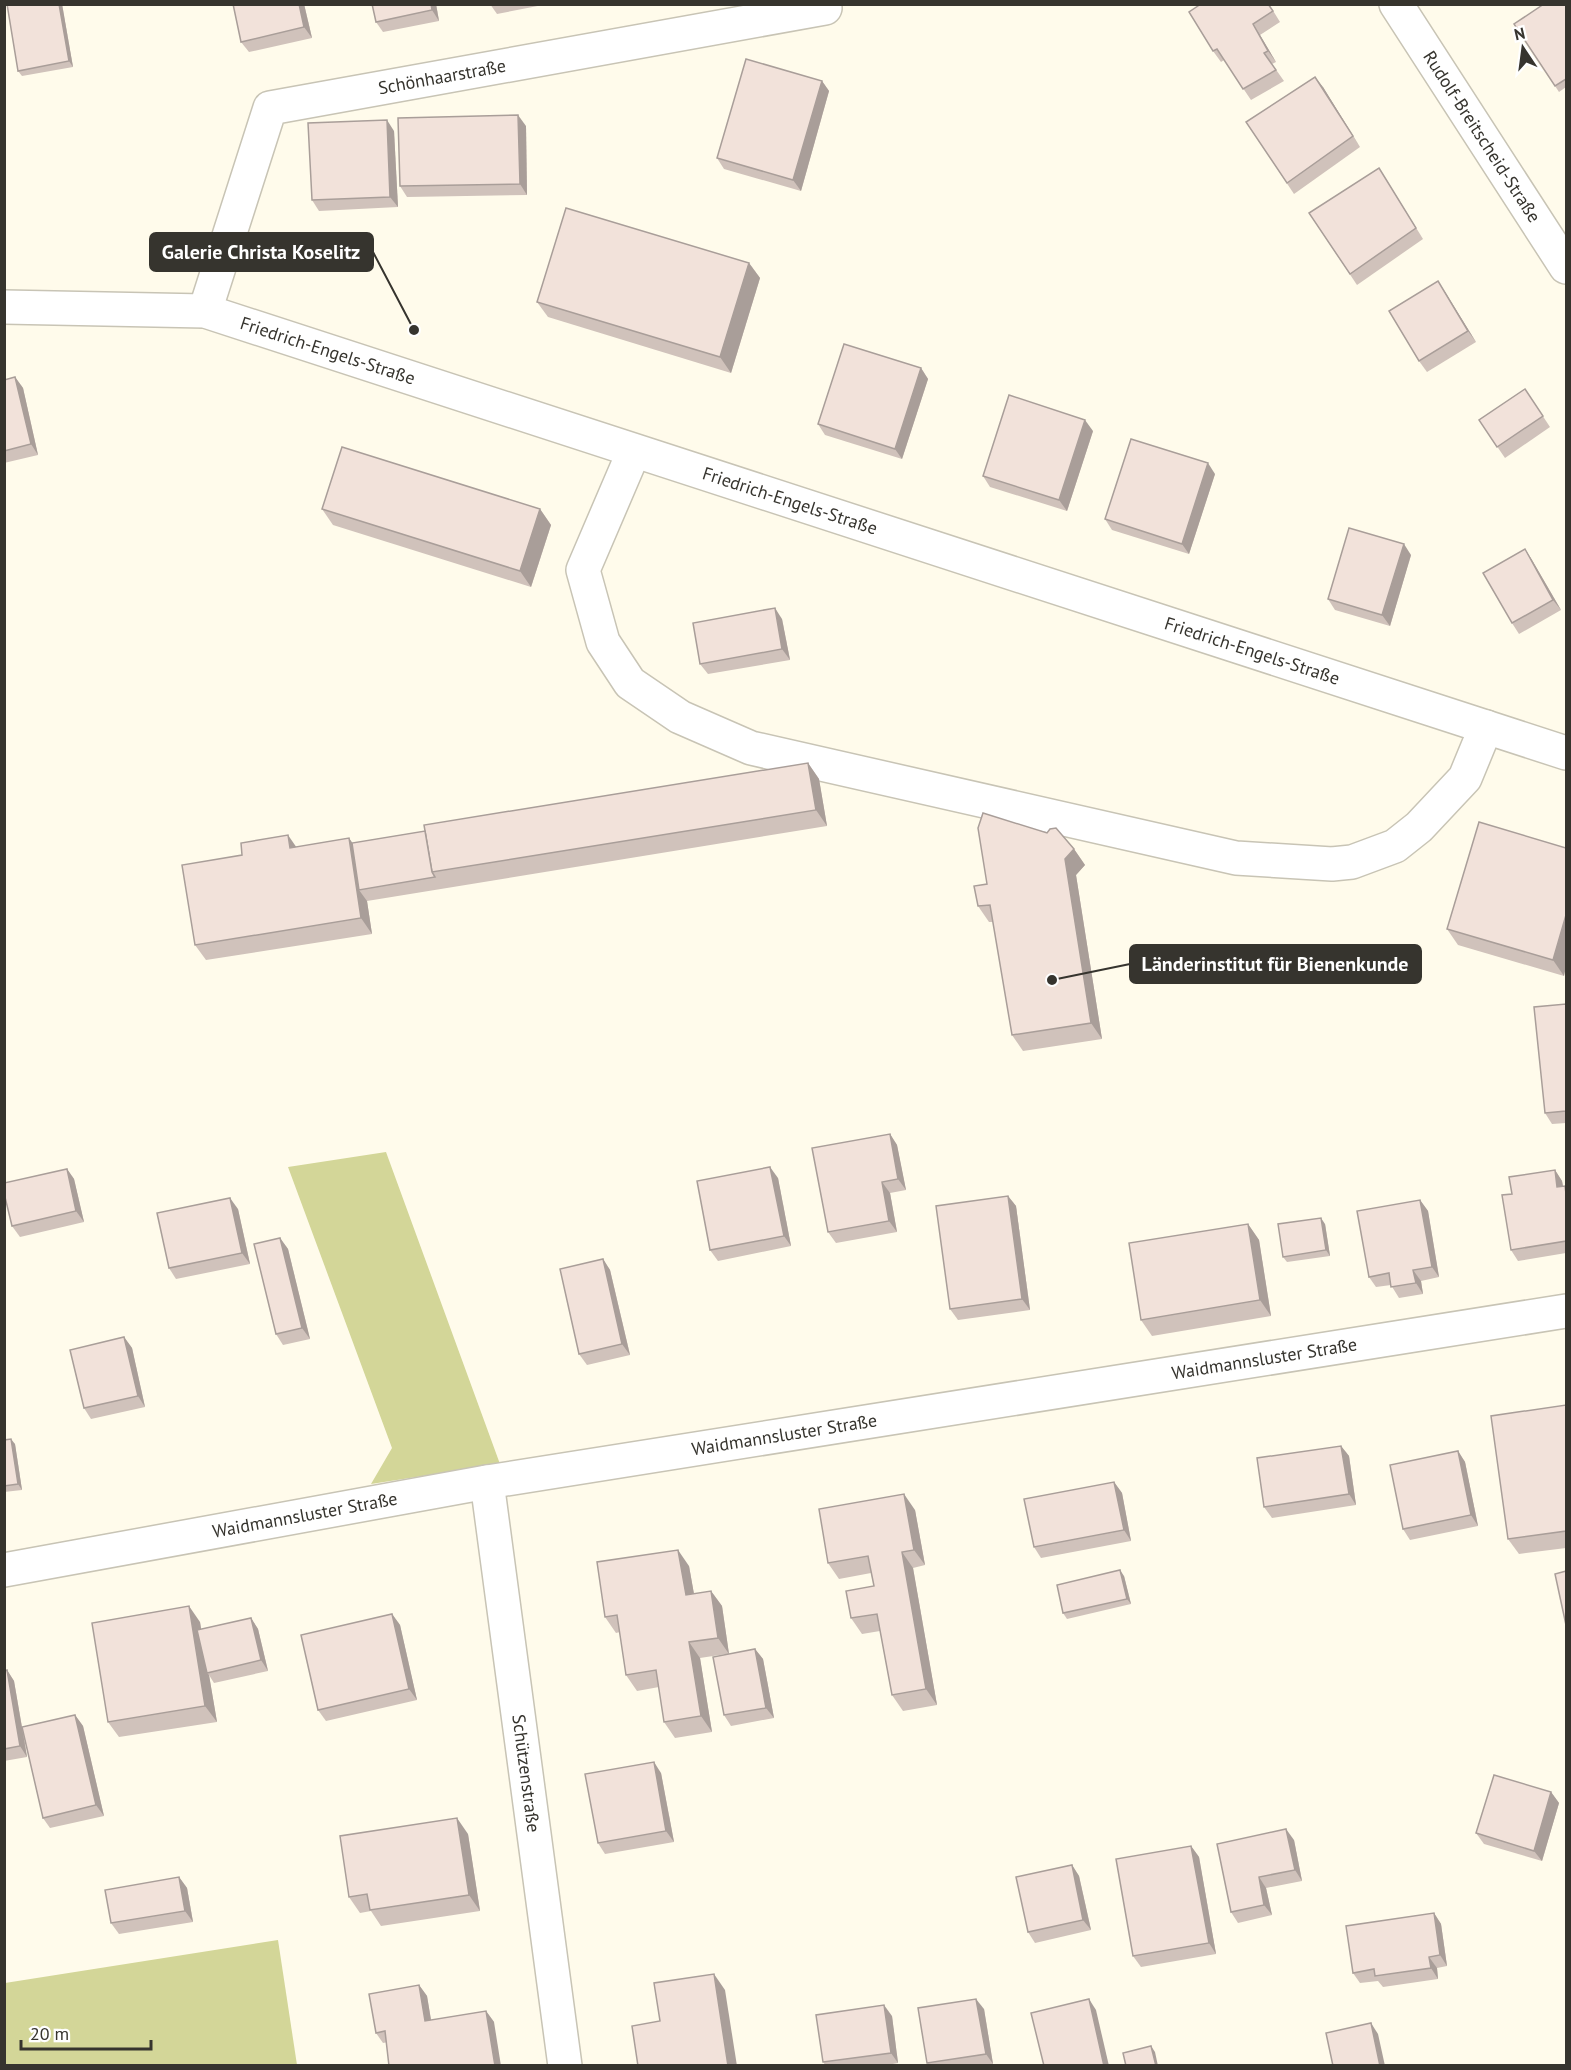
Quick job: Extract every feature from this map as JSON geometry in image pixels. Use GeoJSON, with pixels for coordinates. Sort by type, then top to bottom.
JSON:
{"type":"FeatureCollection","features":[{"type":"Feature","properties":{"kind":"street","name":"Rudolf-Breitscheid-Straße"},"geometry":{"type":"LineString","coordinates":[[1396,4],[1566,267]]}},
{"type":"Feature","properties":{"kind":"street","name":"Schönhaarstraße"},"geometry":{"type":"LineString","coordinates":[[205,311],[270,108],[825,8]]}},
{"type":"Feature","properties":{"kind":"street","name":"Friedrich-Engels-Straße"},"geometry":{"type":"LineString","coordinates":[[4,307],[205,311],[1566,753]]}},
{"type":"Feature","properties":{"kind":"street"},"geometry":{"type":"LineString","coordinates":[[634,451],[583,570],[603,642],[630,683],[680,717],[751,748],[1236,858],[1332,864],[1352,862],[1395,846],[1419,827],[1465,778],[1486,727]]}},
{"type":"Feature","properties":{"kind":"street","name":"Waidmannsluster Straße"},"geometry":{"type":"LineString","coordinates":[[4,1570],[487,1482],[1566,1311]]}},
{"type":"Feature","properties":{"kind":"street","name":"Schützenstraße"},"geometry":{"type":"LineString","coordinates":[[487,1482],[565,2066]]}},
{"type":"Feature","properties":{"kind":"green space"},"geometry":{"type":"Polygon","coordinates":[[[386,1152],[500,1464],[371,1484],[392,1448],[288,1167],[386,1152]]]}},
{"type":"Feature","properties":{"kind":"green space"},"geometry":{"type":"Polygon","coordinates":[[[278,1940],[297,2065],[5,2065],[5,1983],[278,1940]]]}},
{"type":"Feature","properties":{"kind":"building"},"geometry":{"type":"Polygon","coordinates":[[[7,4],[59,4],[69,61],[18,71],[7,4]]]}},
{"type":"Feature","properties":{"kind":"building"},"geometry":{"type":"Polygon","coordinates":[[[233,4],[299,4],[304,27],[241,42],[233,4]]]}},
{"type":"Feature","properties":{"kind":"building"},"geometry":{"type":"Polygon","coordinates":[[[372,4],[431,4],[432,10],[376,22],[372,4]]]}},
{"type":"Feature","properties":{"kind":"building"},"geometry":{"type":"Polygon","coordinates":[[[1201,4],[1268,4],[1273,11],[1253,24],[1268,51],[1264,53],[1276,70],[1243,89],[1217,49],[1213,51],[1189,12],[1201,4]]]}},
{"type":"Feature","properties":{"kind":"building"},"geometry":{"type":"Polygon","coordinates":[[[1544,4],[1566,4],[1566,79],[1555,86],[1514,24],[1544,4]]]}},
{"type":"Feature","properties":{"kind":"building"},"geometry":{"type":"Polygon","coordinates":[[[746,59],[822,81],[793,180],[717,158],[746,59]]]}},
{"type":"Feature","properties":{"kind":"building"},"geometry":{"type":"Polygon","coordinates":[[[1315,77],[1353,136],[1287,183],[1246,122],[1315,77]]]}},
{"type":"Feature","properties":{"kind":"building"},"geometry":{"type":"Polygon","coordinates":[[[518,115],[520,184],[400,186],[398,118],[518,115]]]}},
{"type":"Feature","properties":{"kind":"building"},"geometry":{"type":"Polygon","coordinates":[[[387,120],[390,197],[312,200],[308,123],[387,120]]]}},
{"type":"Feature","properties":{"kind":"building"},"geometry":{"type":"Polygon","coordinates":[[[1379,168],[1416,228],[1350,274],[1309,213],[1379,168]]]}},
{"type":"Feature","properties":{"kind":"building"},"geometry":{"type":"Polygon","coordinates":[[[566,208],[749,263],[720,357],[537,302],[566,208]]]}},
{"type":"Feature","properties":{"kind":"building"},"geometry":{"type":"Polygon","coordinates":[[[1438,281],[1468,331],[1419,361],[1389,311],[1438,281]]]}},
{"type":"Feature","properties":{"kind":"building"},"geometry":{"type":"Polygon","coordinates":[[[844,344],[921,368],[895,449],[818,424],[844,344]]]}},
{"type":"Feature","properties":{"kind":"building"},"geometry":{"type":"Polygon","coordinates":[[[15,377],[31,444],[4,451],[4,380],[15,377]]]}},
{"type":"Feature","properties":{"kind":"building"},"geometry":{"type":"Polygon","coordinates":[[[1525,389],[1543,416],[1497,447],[1479,420],[1525,389]]]}},
{"type":"Feature","properties":{"kind":"building"},"geometry":{"type":"Polygon","coordinates":[[[1009,395],[1085,420],[1059,500],[983,476],[1009,395]]]}},
{"type":"Feature","properties":{"kind":"building"},"geometry":{"type":"Polygon","coordinates":[[[1131,439],[1208,463],[1182,544],[1105,519],[1131,439]]]}},
{"type":"Feature","properties":{"kind":"building"},"geometry":{"type":"Polygon","coordinates":[[[342,447],[540,509],[520,571],[322,509],[342,447]]]}},
{"type":"Feature","properties":{"kind":"building"},"geometry":{"type":"Polygon","coordinates":[[[1349,528],[1404,544],[1382,615],[1328,599],[1349,528]]]}},
{"type":"Feature","properties":{"kind":"building"},"geometry":{"type":"Polygon","coordinates":[[[1525,549],[1553,600],[1512,623],[1483,573],[1525,549]]]}},
{"type":"Feature","properties":{"kind":"building"},"geometry":{"type":"Polygon","coordinates":[[[775,608],[782,649],[700,664],[693,623],[775,608]]]}},
{"type":"Feature","properties":{"kind":"building"},"geometry":{"type":"Polygon","coordinates":[[[808,763],[816,810],[432,872],[424,825],[808,763]]]}},
{"type":"Feature","properties":{"kind":"building"},"geometry":{"type":"Polygon","coordinates":[[[983,813],[1047,833],[1050,829],[1056,828],[1074,849],[1065,859],[1091,1023],[1012,1035],[990,905],[978,906],[974,886],[987,884],[978,828],[983,813]]]}},
{"type":"Feature","properties":{"kind":"building"},"geometry":{"type":"Polygon","coordinates":[[[1479,822],[1566,848],[1566,915],[1553,960],[1447,929],[1479,822]]]}},
{"type":"Feature","properties":{"kind":"building"},"geometry":{"type":"Polygon","coordinates":[[[425,831],[432,872],[435,877],[359,890],[352,843],[425,831]]]}},
{"type":"Feature","properties":{"kind":"building"},"geometry":{"type":"Polygon","coordinates":[[[288,835],[290,848],[349,838],[361,918],[195,945],[182,865],[242,855],[241,843],[288,835]]]}},
{"type":"Feature","properties":{"kind":"building"},"geometry":{"type":"Polygon","coordinates":[[[1566,1004],[1566,1111],[1545,1113],[1534,1007],[1566,1004]]]}},
{"type":"Feature","properties":{"kind":"building"},"geometry":{"type":"Polygon","coordinates":[[[890,1134],[898,1179],[882,1182],[889,1221],[828,1232],[812,1148],[890,1134]]]}},
{"type":"Feature","properties":{"kind":"building"},"geometry":{"type":"Polygon","coordinates":[[[770,1167],[784,1236],[710,1250],[697,1181],[770,1167]]]}},
{"type":"Feature","properties":{"kind":"building"},"geometry":{"type":"Polygon","coordinates":[[[67,1169],[76,1211],[12,1226],[4,1193],[4,1183],[67,1169]]]}},
{"type":"Feature","properties":{"kind":"building"},"geometry":{"type":"Polygon","coordinates":[[[1555,1170],[1557,1187],[1565,1186],[1566,1241],[1511,1250],[1502,1195],[1512,1194],[1509,1177],[1555,1170]]]}},
{"type":"Feature","properties":{"kind":"building"},"geometry":{"type":"Polygon","coordinates":[[[1008,1196],[1022,1299],[950,1309],[936,1206],[1008,1196]]]}},
{"type":"Feature","properties":{"kind":"building"},"geometry":{"type":"Polygon","coordinates":[[[230,1198],[242,1253],[169,1268],[157,1213],[230,1198]]]}},
{"type":"Feature","properties":{"kind":"building"},"geometry":{"type":"Polygon","coordinates":[[[1420,1200],[1432,1267],[1413,1270],[1416,1283],[1391,1287],[1389,1273],[1369,1277],[1357,1211],[1420,1200]]]}},
{"type":"Feature","properties":{"kind":"building"},"geometry":{"type":"Polygon","coordinates":[[[1321,1218],[1326,1250],[1283,1257],[1278,1224],[1321,1218]]]}},
{"type":"Feature","properties":{"kind":"building"},"geometry":{"type":"Polygon","coordinates":[[[1248,1224],[1260,1300],[1141,1320],[1129,1243],[1248,1224]]]}},
{"type":"Feature","properties":{"kind":"building"},"geometry":{"type":"Polygon","coordinates":[[[280,1238],[302,1328],[276,1334],[254,1244],[280,1238]]]}},
{"type":"Feature","properties":{"kind":"building"},"geometry":{"type":"Polygon","coordinates":[[[603,1259],[622,1344],[579,1354],[560,1269],[603,1259]]]}},
{"type":"Feature","properties":{"kind":"building"},"geometry":{"type":"Polygon","coordinates":[[[124,1337],[138,1396],[84,1408],[70,1350],[124,1337]]]}},
{"type":"Feature","properties":{"kind":"building"},"geometry":{"type":"Polygon","coordinates":[[[1566,1405],[1566,1531],[1508,1539],[1491,1416],[1566,1405]]]}},
{"type":"Feature","properties":{"kind":"building"},"geometry":{"type":"Polygon","coordinates":[[[11,1439],[18,1484],[4,1486],[4,1440],[11,1439]]]}},
{"type":"Feature","properties":{"kind":"building"},"geometry":{"type":"Polygon","coordinates":[[[1341,1446],[1349,1494],[1264,1507],[1257,1458],[1341,1446]]]}},
{"type":"Feature","properties":{"kind":"building"},"geometry":{"type":"Polygon","coordinates":[[[1458,1451],[1471,1515],[1403,1529],[1390,1465],[1458,1451]]]}},
{"type":"Feature","properties":{"kind":"building"},"geometry":{"type":"Polygon","coordinates":[[[1114,1482],[1124,1530],[1034,1547],[1024,1499],[1114,1482]]]}},
{"type":"Feature","properties":{"kind":"building"},"geometry":{"type":"Polygon","coordinates":[[[904,1494],[914,1550],[902,1552],[926,1689],[892,1695],[877,1614],[851,1618],[846,1591],[874,1586],[868,1556],[828,1563],[819,1509],[904,1494]]]}},
{"type":"Feature","properties":{"kind":"building"},"geometry":{"type":"Polygon","coordinates":[[[678,1550],[686,1595],[711,1591],[718,1638],[689,1642],[701,1716],[664,1722],[656,1670],[626,1675],[617,1615],[605,1617],[597,1562],[678,1550]]]}},
{"type":"Feature","properties":{"kind":"building"},"geometry":{"type":"Polygon","coordinates":[[[1120,1570],[1127,1599],[1063,1613],[1057,1585],[1120,1570]]]}},
{"type":"Feature","properties":{"kind":"building"},"geometry":{"type":"Polygon","coordinates":[[[1566,1571],[1566,1625],[1555,1574],[1566,1571]]]}},
{"type":"Feature","properties":{"kind":"building"},"geometry":{"type":"Polygon","coordinates":[[[189,1606],[205,1706],[108,1722],[92,1623],[189,1606]]]}},
{"type":"Feature","properties":{"kind":"building"},"geometry":{"type":"Polygon","coordinates":[[[392,1614],[409,1689],[318,1710],[301,1635],[392,1614]]]}},
{"type":"Feature","properties":{"kind":"building"},"geometry":{"type":"Polygon","coordinates":[[[251,1618],[261,1660],[207,1673],[197,1630],[251,1618]]]}},
{"type":"Feature","properties":{"kind":"building"},"geometry":{"type":"Polygon","coordinates":[[[755,1649],[766,1708],[724,1715],[713,1657],[755,1649]]]}},
{"type":"Feature","properties":{"kind":"building"},"geometry":{"type":"Polygon","coordinates":[[[7,1670],[20,1746],[4,1749],[4,1671],[7,1670]]]}},
{"type":"Feature","properties":{"kind":"building"},"geometry":{"type":"Polygon","coordinates":[[[75,1715],[96,1805],[43,1818],[22,1727],[75,1715]]]}},
{"type":"Feature","properties":{"kind":"building"},"geometry":{"type":"Polygon","coordinates":[[[654,1762],[666,1831],[598,1843],[585,1774],[654,1762]]]}},
{"type":"Feature","properties":{"kind":"building"},"geometry":{"type":"Polygon","coordinates":[[[1494,1775],[1551,1792],[1534,1851],[1476,1833],[1494,1775]]]}},
{"type":"Feature","properties":{"kind":"building"},"geometry":{"type":"Polygon","coordinates":[[[457,1818],[469,1895],[370,1910],[367,1894],[349,1897],[340,1836],[457,1818]]]}},
{"type":"Feature","properties":{"kind":"building"},"geometry":{"type":"Polygon","coordinates":[[[1286,1829],[1295,1870],[1259,1877],[1264,1905],[1231,1912],[1217,1844],[1286,1829]]]}},
{"type":"Feature","properties":{"kind":"building"},"geometry":{"type":"Polygon","coordinates":[[[1191,1846],[1209,1943],[1133,1956],[1116,1859],[1191,1846]]]}},
{"type":"Feature","properties":{"kind":"building"},"geometry":{"type":"Polygon","coordinates":[[[1072,1865],[1083,1920],[1028,1932],[1016,1877],[1072,1865]]]}},
{"type":"Feature","properties":{"kind":"building"},"geometry":{"type":"Polygon","coordinates":[[[179,1877],[185,1911],[111,1923],[105,1890],[179,1877]]]}},
{"type":"Feature","properties":{"kind":"building"},"geometry":{"type":"Polygon","coordinates":[[[1434,1913],[1440,1955],[1429,1957],[1431,1968],[1375,1976],[1374,1969],[1353,1973],[1346,1926],[1434,1913]]]}},
{"type":"Feature","properties":{"kind":"building"},"geometry":{"type":"Polygon","coordinates":[[[714,1974],[728,2066],[638,2066],[632,2026],[660,2021],[654,1983],[714,1974]]]}},
{"type":"Feature","properties":{"kind":"building"},"geometry":{"type":"Polygon","coordinates":[[[419,1985],[425,2021],[486,2011],[495,2066],[389,2066],[385,2031],[376,2033],[369,1994],[419,1985]]]}},
{"type":"Feature","properties":{"kind":"building"},"geometry":{"type":"Polygon","coordinates":[[[976,1999],[986,2054],[927,2063],[918,2008],[976,1999]]]}},
{"type":"Feature","properties":{"kind":"building"},"geometry":{"type":"Polygon","coordinates":[[[1089,1999],[1104,2066],[1044,2066],[1031,2013],[1089,1999]]]}},
{"type":"Feature","properties":{"kind":"building"},"geometry":{"type":"Polygon","coordinates":[[[884,2005],[891,2053],[823,2062],[816,2015],[884,2005]]]}},
{"type":"Feature","properties":{"kind":"building"},"geometry":{"type":"Polygon","coordinates":[[[1371,2023],[1380,2066],[1333,2066],[1326,2033],[1371,2023]]]}},
{"type":"Feature","properties":{"kind":"building"},"geometry":{"type":"Polygon","coordinates":[[[1151,2046],[1156,2066],[1126,2066],[1123,2053],[1151,2046]]]}},
{"type":"Feature","properties":{"kind":"place","name":"Galerie Christa Koselitz"},"geometry":{"type":"Point","coordinates":[414,330]}},
{"type":"Feature","properties":{"kind":"place","name":"Länderinstitut für Bienenkunde"},"geometry":{"type":"Point","coordinates":[1052,980]}}]}
